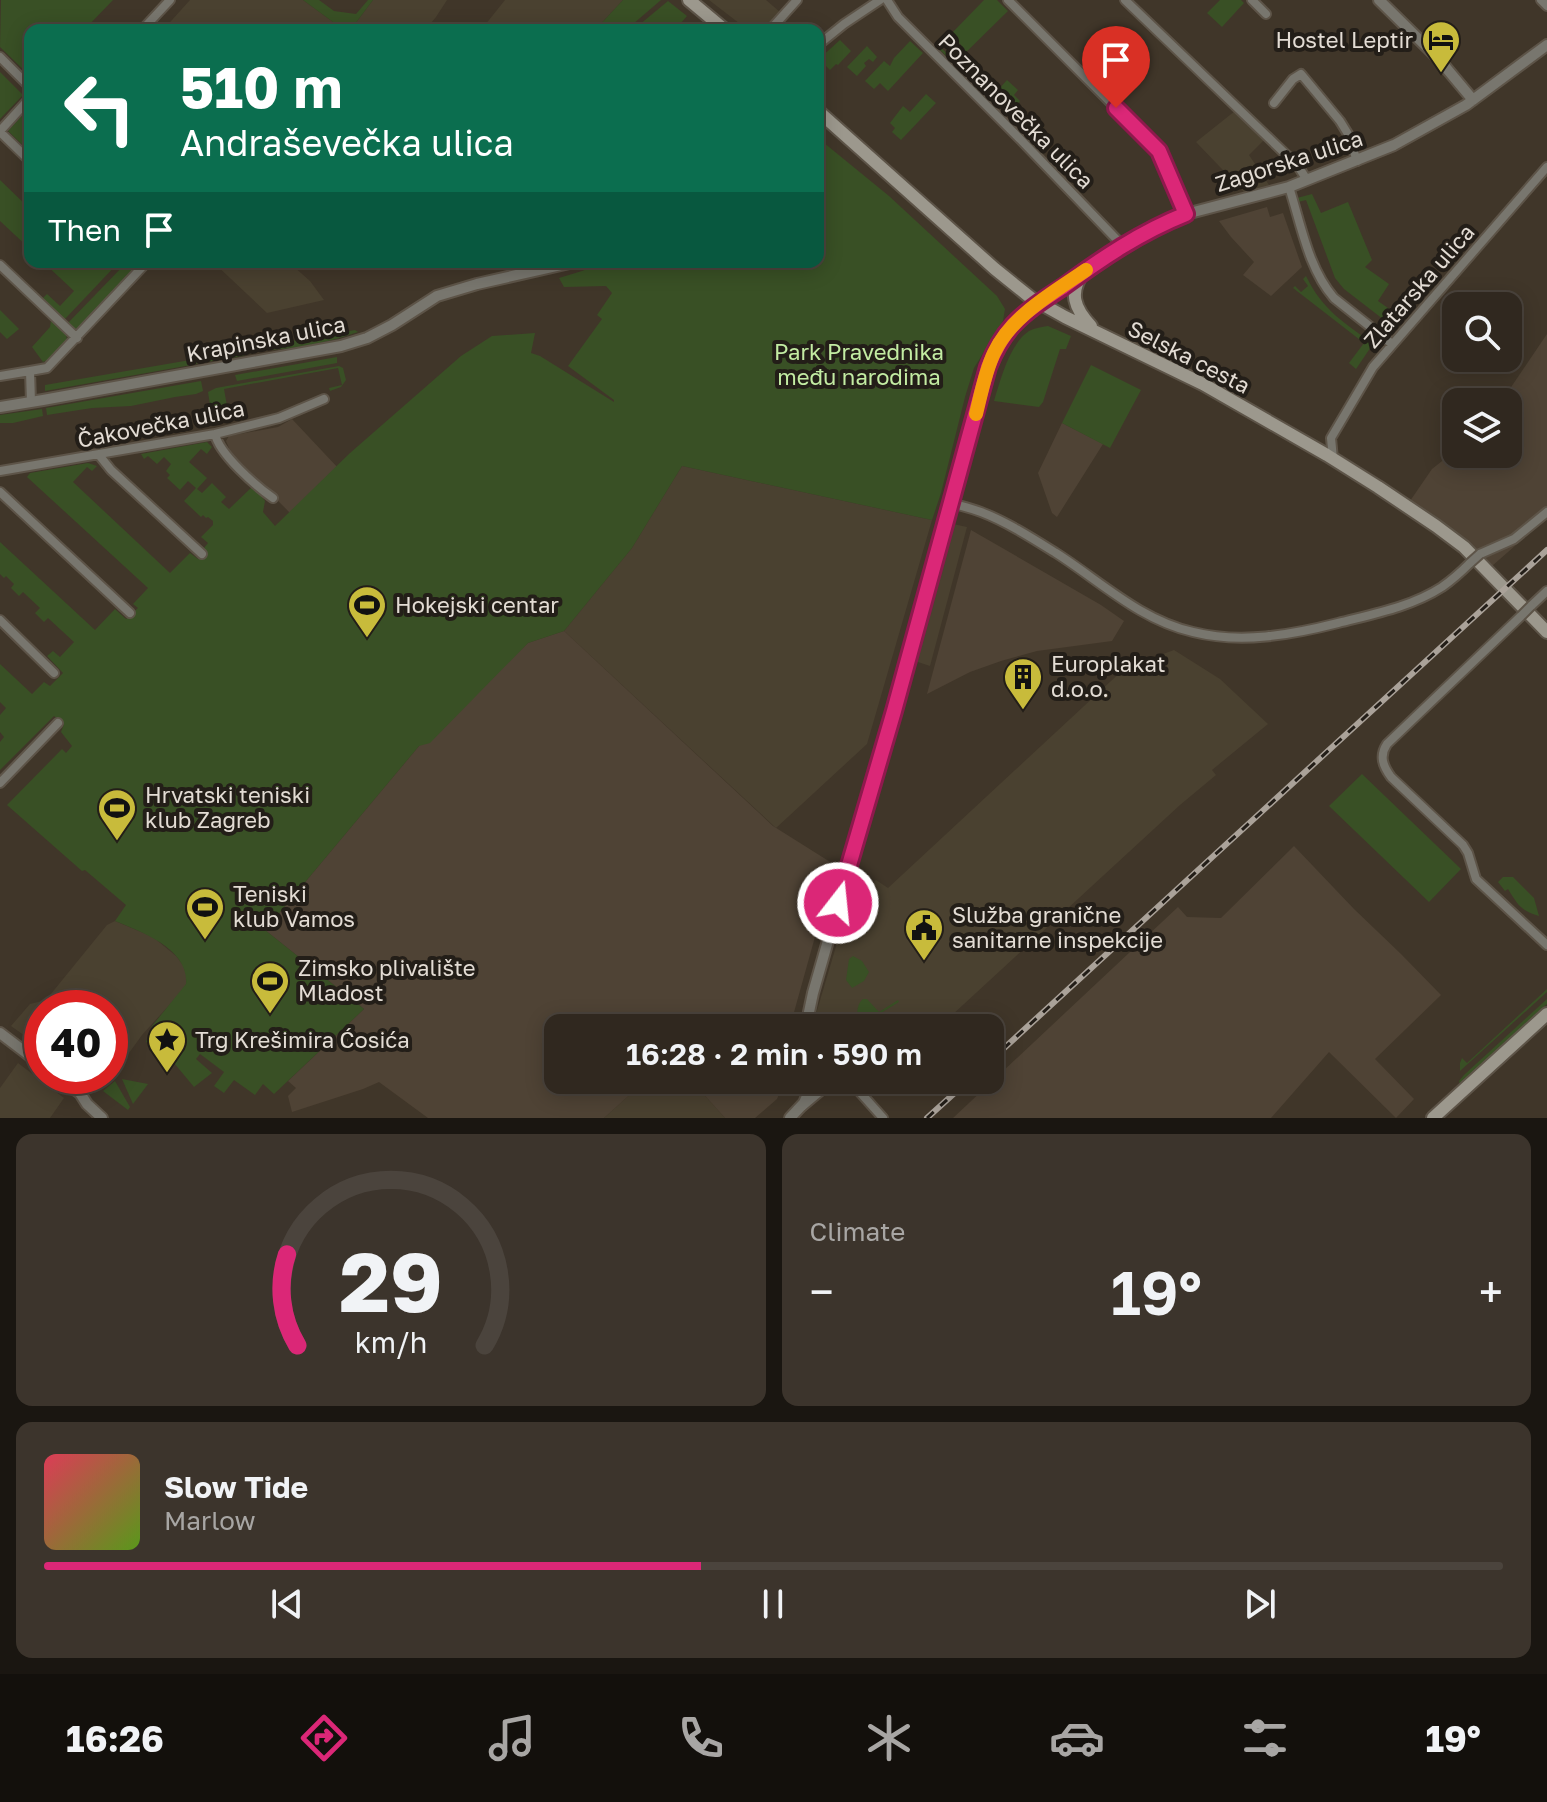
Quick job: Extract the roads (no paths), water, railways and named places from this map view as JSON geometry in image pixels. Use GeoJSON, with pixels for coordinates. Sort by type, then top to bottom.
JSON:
{"type":"FeatureCollection","features":[{"type":"Feature","properties":{"kind":"main road"},"geometry":{"type":"LineString","coordinates":[[689,0],[718,24]]}},
{"type":"Feature","properties":{"kind":"main road","name":"Selska cesta"},"geometry":{"type":"LineString","coordinates":[[824,116],[1024,293],[1099,334],[1183,373],[1333,459],[1421,515],[1454,539],[1547,632]]}},
{"type":"Feature","properties":{"kind":"main road"},"geometry":{"type":"LineString","coordinates":[[1083,272],[1076,284],[1075,302],[1083,317],[1099,334]]}},
{"type":"Feature","properties":{"kind":"main road"},"geometry":{"type":"LineString","coordinates":[[1433,1118],[1448,1113],[1547,1014]]}},
{"type":"Feature","properties":{"kind":"street"},"geometry":{"type":"LineString","coordinates":[[148,24],[170,0]]}},
{"type":"Feature","properties":{"kind":"street"},"geometry":{"type":"LineString","coordinates":[[775,24],[797,0]]}},
{"type":"Feature","properties":{"kind":"street"},"geometry":{"type":"LineString","coordinates":[[824,40],[880,0]]}},
{"type":"Feature","properties":{"kind":"street","name":"Poznanovečka ulica"},"geometry":{"type":"LineString","coordinates":[[887,0],[898,17],[1122,245]]}},
{"type":"Feature","properties":{"kind":"street"},"geometry":{"type":"LineString","coordinates":[[1008,0],[1159,151],[1186,214]]}},
{"type":"Feature","properties":{"kind":"street"},"geometry":{"type":"LineString","coordinates":[[1125,0],[1298,166],[1307,180]]}},
{"type":"Feature","properties":{"kind":"street"},"geometry":{"type":"LineString","coordinates":[[1252,0],[1266,14]]}},
{"type":"Feature","properties":{"kind":"street"},"geometry":{"type":"LineString","coordinates":[[1379,0],[1437,57],[1473,100]]}},
{"type":"Feature","properties":{"kind":"street"},"geometry":{"type":"LineString","coordinates":[[1541,0],[1547,6]]}},
{"type":"Feature","properties":{"kind":"street","name":"Zagorska ulica"},"geometry":{"type":"LineString","coordinates":[[809,1014],[988,367],[1013,325],[1122,245],[1186,214],[1289,187],[1394,145],[1473,100],[1547,45]]}},
{"type":"Feature","properties":{"kind":"street"},"geometry":{"type":"LineString","coordinates":[[0,57],[24,81]]}},
{"type":"Feature","properties":{"kind":"street"},"geometry":{"type":"LineString","coordinates":[[1274,103],[1293,79],[1301,74],[1340,121],[1357,161]]}},
{"type":"Feature","properties":{"kind":"street"},"geometry":{"type":"LineString","coordinates":[[24,105],[0,131],[24,155]]}},
{"type":"Feature","properties":{"kind":"street","name":"Zlatarska ulica"},"geometry":{"type":"LineString","coordinates":[[1331,438],[1367,375],[1547,167]]}},
{"type":"Feature","properties":{"kind":"street"},"geometry":{"type":"LineString","coordinates":[[1289,187],[1315,268],[1328,290],[1392,344]]}},
{"type":"Feature","properties":{"kind":"street"},"geometry":{"type":"LineString","coordinates":[[0,265],[77,338]]}},
{"type":"Feature","properties":{"kind":"street"},"geometry":{"type":"LineString","coordinates":[[0,376],[47,368],[138,268]]}},
{"type":"Feature","properties":{"kind":"street","name":"Krapinska ulica"},"geometry":{"type":"LineString","coordinates":[[0,407],[341,346],[367,338],[392,325],[437,296],[549,268]]}},
{"type":"Feature","properties":{"kind":"street"},"geometry":{"type":"LineString","coordinates":[[30,371],[31,402]]}},
{"type":"Feature","properties":{"kind":"street","name":"Čakovečka ulica"},"geometry":{"type":"LineString","coordinates":[[0,471],[215,434],[279,418],[324,399]]}},
{"type":"Feature","properties":{"kind":"street"},"geometry":{"type":"LineString","coordinates":[[215,434],[224,452],[273,498]]}},
{"type":"Feature","properties":{"kind":"street"},"geometry":{"type":"LineString","coordinates":[[1311,446],[1331,438],[1333,459]]}},
{"type":"Feature","properties":{"kind":"street"},"geometry":{"type":"LineString","coordinates":[[99,455],[111,470],[202,554]]}},
{"type":"Feature","properties":{"kind":"street"},"geometry":{"type":"LineString","coordinates":[[0,492],[130,613]]}},
{"type":"Feature","properties":{"kind":"street"},"geometry":{"type":"LineString","coordinates":[[951,503],[980,511],[1020,532],[1161,622],[1203,634],[1260,637],[1282,636],[1366,616],[1432,592],[1480,554],[1514,539],[1547,512]]}},
{"type":"Feature","properties":{"kind":"street"},"geometry":{"type":"LineString","coordinates":[[1547,591],[1387,744],[1382,755],[1391,777],[1463,845],[1476,879],[1547,945]]}},
{"type":"Feature","properties":{"kind":"street"},"geometry":{"type":"LineString","coordinates":[[0,620],[54,673]]}},
{"type":"Feature","properties":{"kind":"street"},"geometry":{"type":"LineString","coordinates":[[0,783],[58,723]]}},
{"type":"Feature","properties":{"kind":"street"},"geometry":{"type":"LineString","coordinates":[[0,1033],[24,1051]]}},
{"type":"Feature","properties":{"kind":"street"},"geometry":{"type":"LineString","coordinates":[[81,1094],[102,1118]]}},
{"type":"Feature","properties":{"kind":"street"},"geometry":{"type":"LineString","coordinates":[[800,1109],[809,1094]]}},
{"type":"Feature","properties":{"kind":"street"},"geometry":{"type":"LineString","coordinates":[[790,1118],[818,1094]]}},
{"type":"Feature","properties":{"kind":"street"},"geometry":{"type":"LineString","coordinates":[[862,1094],[883,1118]]}},
{"type":"Feature","properties":{"kind":"railway"},"geometry":{"type":"LineString","coordinates":[[1004,1048],[1547,550]]}},
{"type":"Feature","properties":{"kind":"railway"},"geometry":{"type":"LineString","coordinates":[[927,1118],[954,1094]]}},
{"type":"Feature","properties":{"kind":"place","name":"Hostel Leptir"},"geometry":{"type":"Point","coordinates":[1441,74]}},
{"type":"Feature","properties":{"kind":"place","name":"Hokejski centar"},"geometry":{"type":"Point","coordinates":[367,639]}},
{"type":"Feature","properties":{"kind":"place","name":"Europlakat d.o.o."},"geometry":{"type":"Point","coordinates":[1023,711]}},
{"type":"Feature","properties":{"kind":"place","name":"Hrvatski teniski klub Zagreb"},"geometry":{"type":"Point","coordinates":[117,842]}},
{"type":"Feature","properties":{"kind":"place","name":"Teniski klub Vamos"},"geometry":{"type":"Point","coordinates":[205,941]}},
{"type":"Feature","properties":{"kind":"place","name":"Služba granične sanitarne inspekcije"},"geometry":{"type":"Point","coordinates":[924,962]}},
{"type":"Feature","properties":{"kind":"place","name":"Zimsko plivalište Mladost"},"geometry":{"type":"Point","coordinates":[270,1015]}},
{"type":"Feature","properties":{"kind":"place","name":"Trg Krešimira Ćosića"},"geometry":{"type":"Point","coordinates":[167,1074]}},
{"type":"Feature","properties":{"kind":"park label","name":"Park Pravednika među narodima"},"geometry":{"type":"Point","coordinates":[859,364]}}]}
